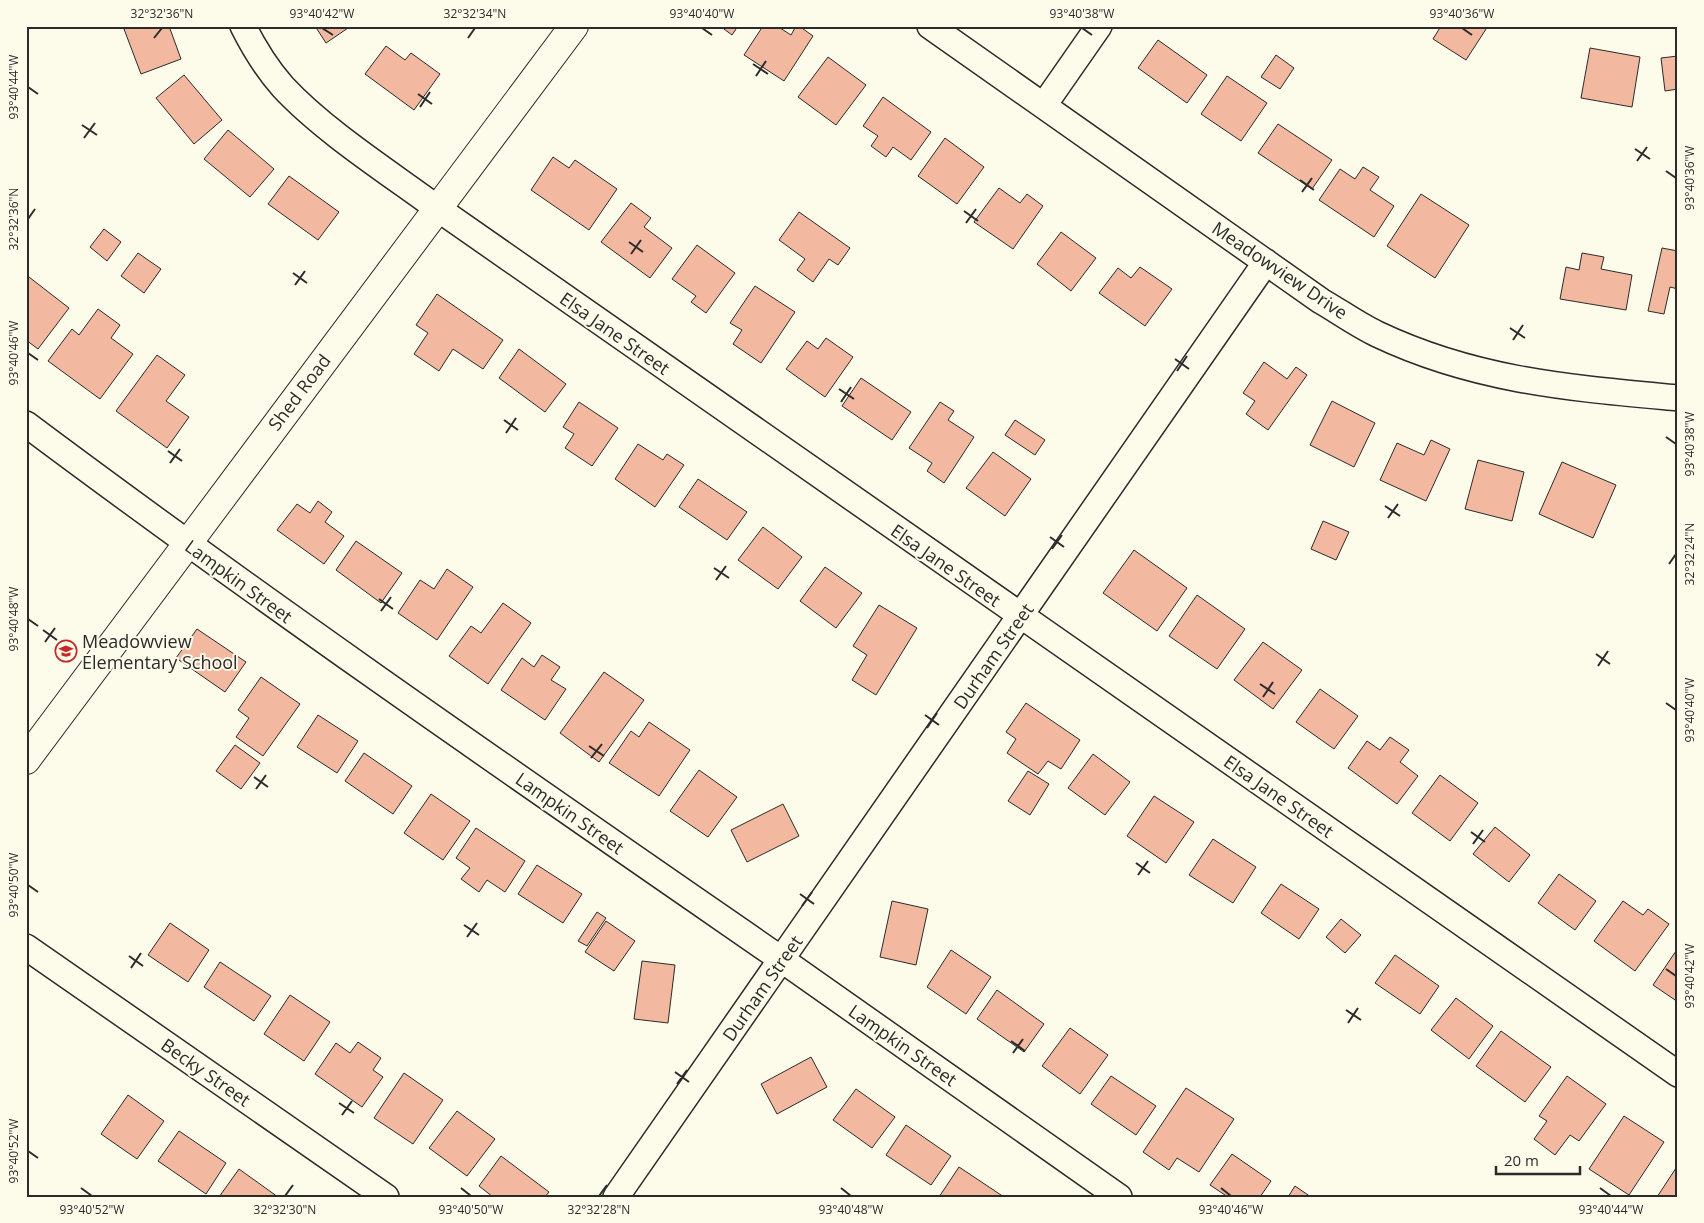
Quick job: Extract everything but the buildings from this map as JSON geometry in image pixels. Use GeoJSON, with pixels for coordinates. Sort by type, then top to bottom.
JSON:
{"type":"FeatureCollection","features":[{"type":"Feature","properties":{"kind":"street","name":"Elsa Jane Street"},"geometry":{"type":"LineString","coordinates":[[243,26],[256,51],[283,87],[318,119],[437,208],[1020,617],[1678,1074]]}},
{"type":"Feature","properties":{"kind":"street","name":"Shed Road"},"geometry":{"type":"LineString","coordinates":[[26,760],[186,543],[574,26]]}},
{"type":"Feature","properties":{"kind":"street","name":"Meadowview Drive"},"geometry":{"type":"LineString","coordinates":[[930,26],[1321,301],[1376,334],[1438,360],[1503,378],[1541,384],[1678,398]]}},
{"type":"Feature","properties":{"kind":"street"},"geometry":{"type":"LineString","coordinates":[[1044,105],[1099,26]]}},
{"type":"Feature","properties":{"kind":"street","name":"Durham Street"},"geometry":{"type":"LineString","coordinates":[[616,1197],[1266,262]]}},
{"type":"Feature","properties":{"kind":"street","name":"Lampkin Street"},"geometry":{"type":"LineString","coordinates":[[26,424],[186,543],[409,702],[782,960],[1119,1197]]}},
{"type":"Feature","properties":{"kind":"street","name":"Becky Street"},"geometry":{"type":"LineString","coordinates":[[26,947],[386,1197]]}},
{"type":"Feature","properties":{"kind":"place","name":"Meadowview Elementary School"},"geometry":{"type":"Point","coordinates":[66,651]}}]}
